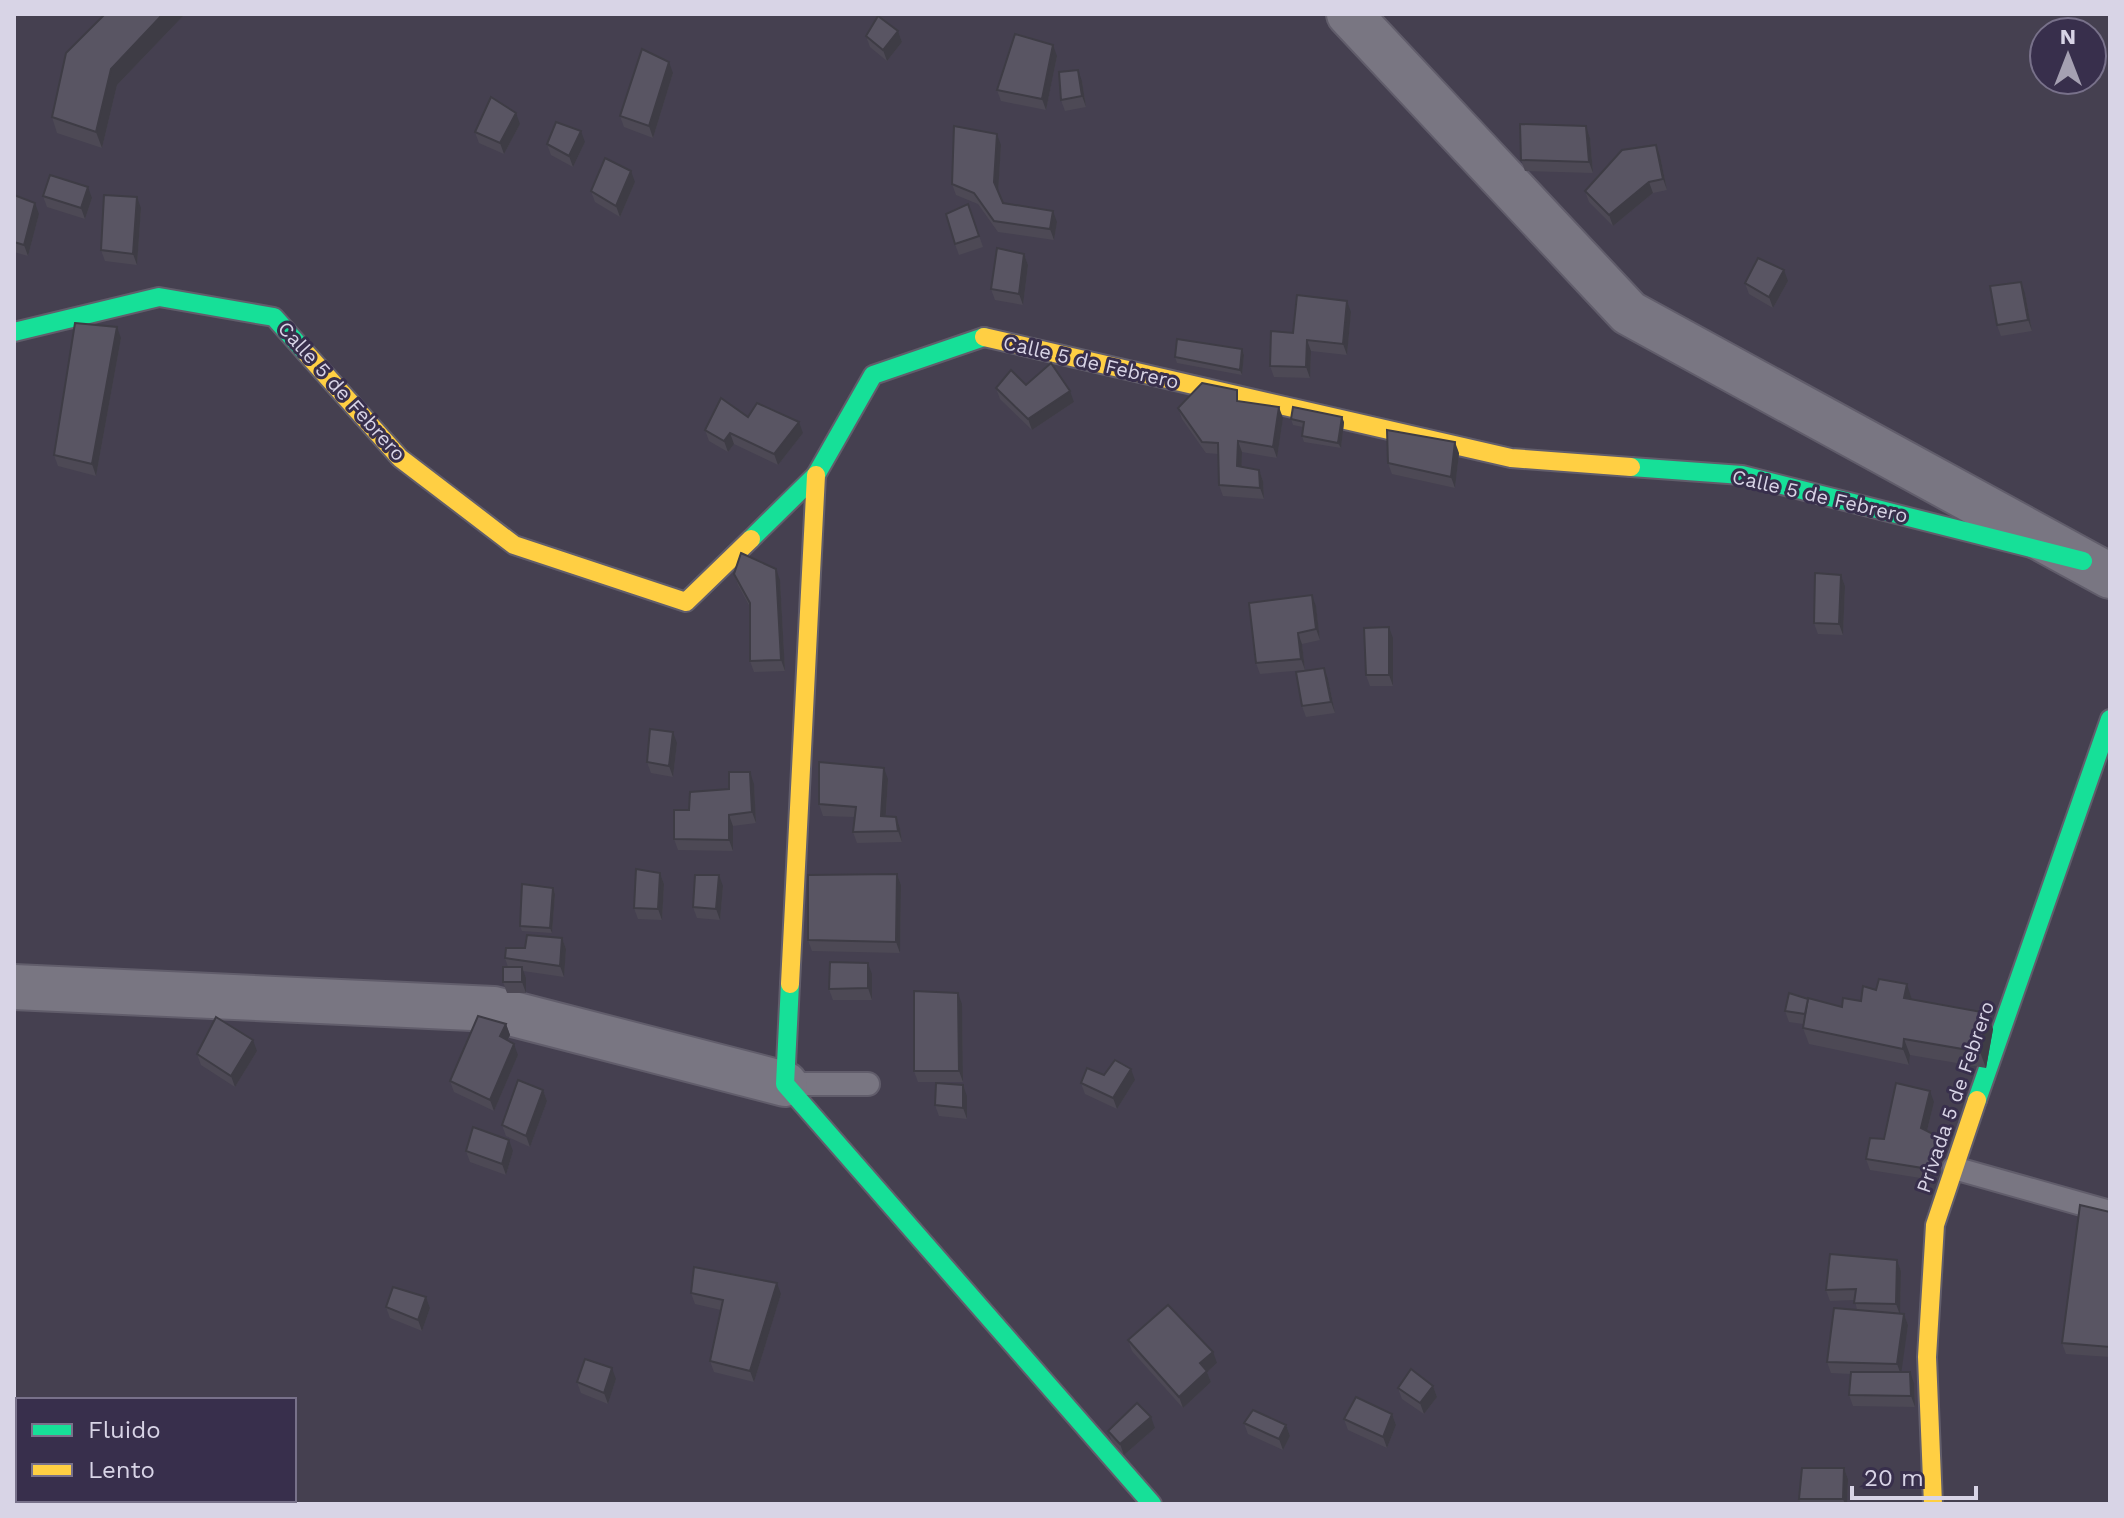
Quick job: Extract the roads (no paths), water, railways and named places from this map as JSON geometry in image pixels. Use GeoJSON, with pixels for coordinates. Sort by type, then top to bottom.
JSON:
{"type":"FeatureCollection","features":[{"type":"Feature","properties":{"kind":"street","name":"Calle 5 de Febrero"},"geometry":{"type":"LineString","coordinates":[[1349,14],[1629,313],[2097,568]]}},
{"type":"Feature","properties":{"kind":"street","name":"Calle 5 de Febrero"},"geometry":{"type":"LineString","coordinates":[[14,332],[159,297],[274,317],[400,458],[514,545],[686,602],[816,475],[873,375],[982,336],[1511,458],[1742,475],[2097,568]]}},
{"type":"Feature","properties":{"kind":"street"},"geometry":{"type":"LineString","coordinates":[[785,1084],[816,475]]}},
{"type":"Feature","properties":{"kind":"street","name":"Privada 5 de Febrero"},"geometry":{"type":"LineString","coordinates":[[1933,1504],[1927,1357],[1935,1225],[2110,719]]}},
{"type":"Feature","properties":{"kind":"street"},"geometry":{"type":"LineString","coordinates":[[14,987],[494,1009],[785,1084],[1152,1504]]}},
{"type":"Feature","properties":{"kind":"lane"},"geometry":{"type":"LineString","coordinates":[[785,1084],[868,1084]]}},
{"type":"Feature","properties":{"kind":"lane"},"geometry":{"type":"LineString","coordinates":[[1954,1168],[2110,1212]]}}]}
